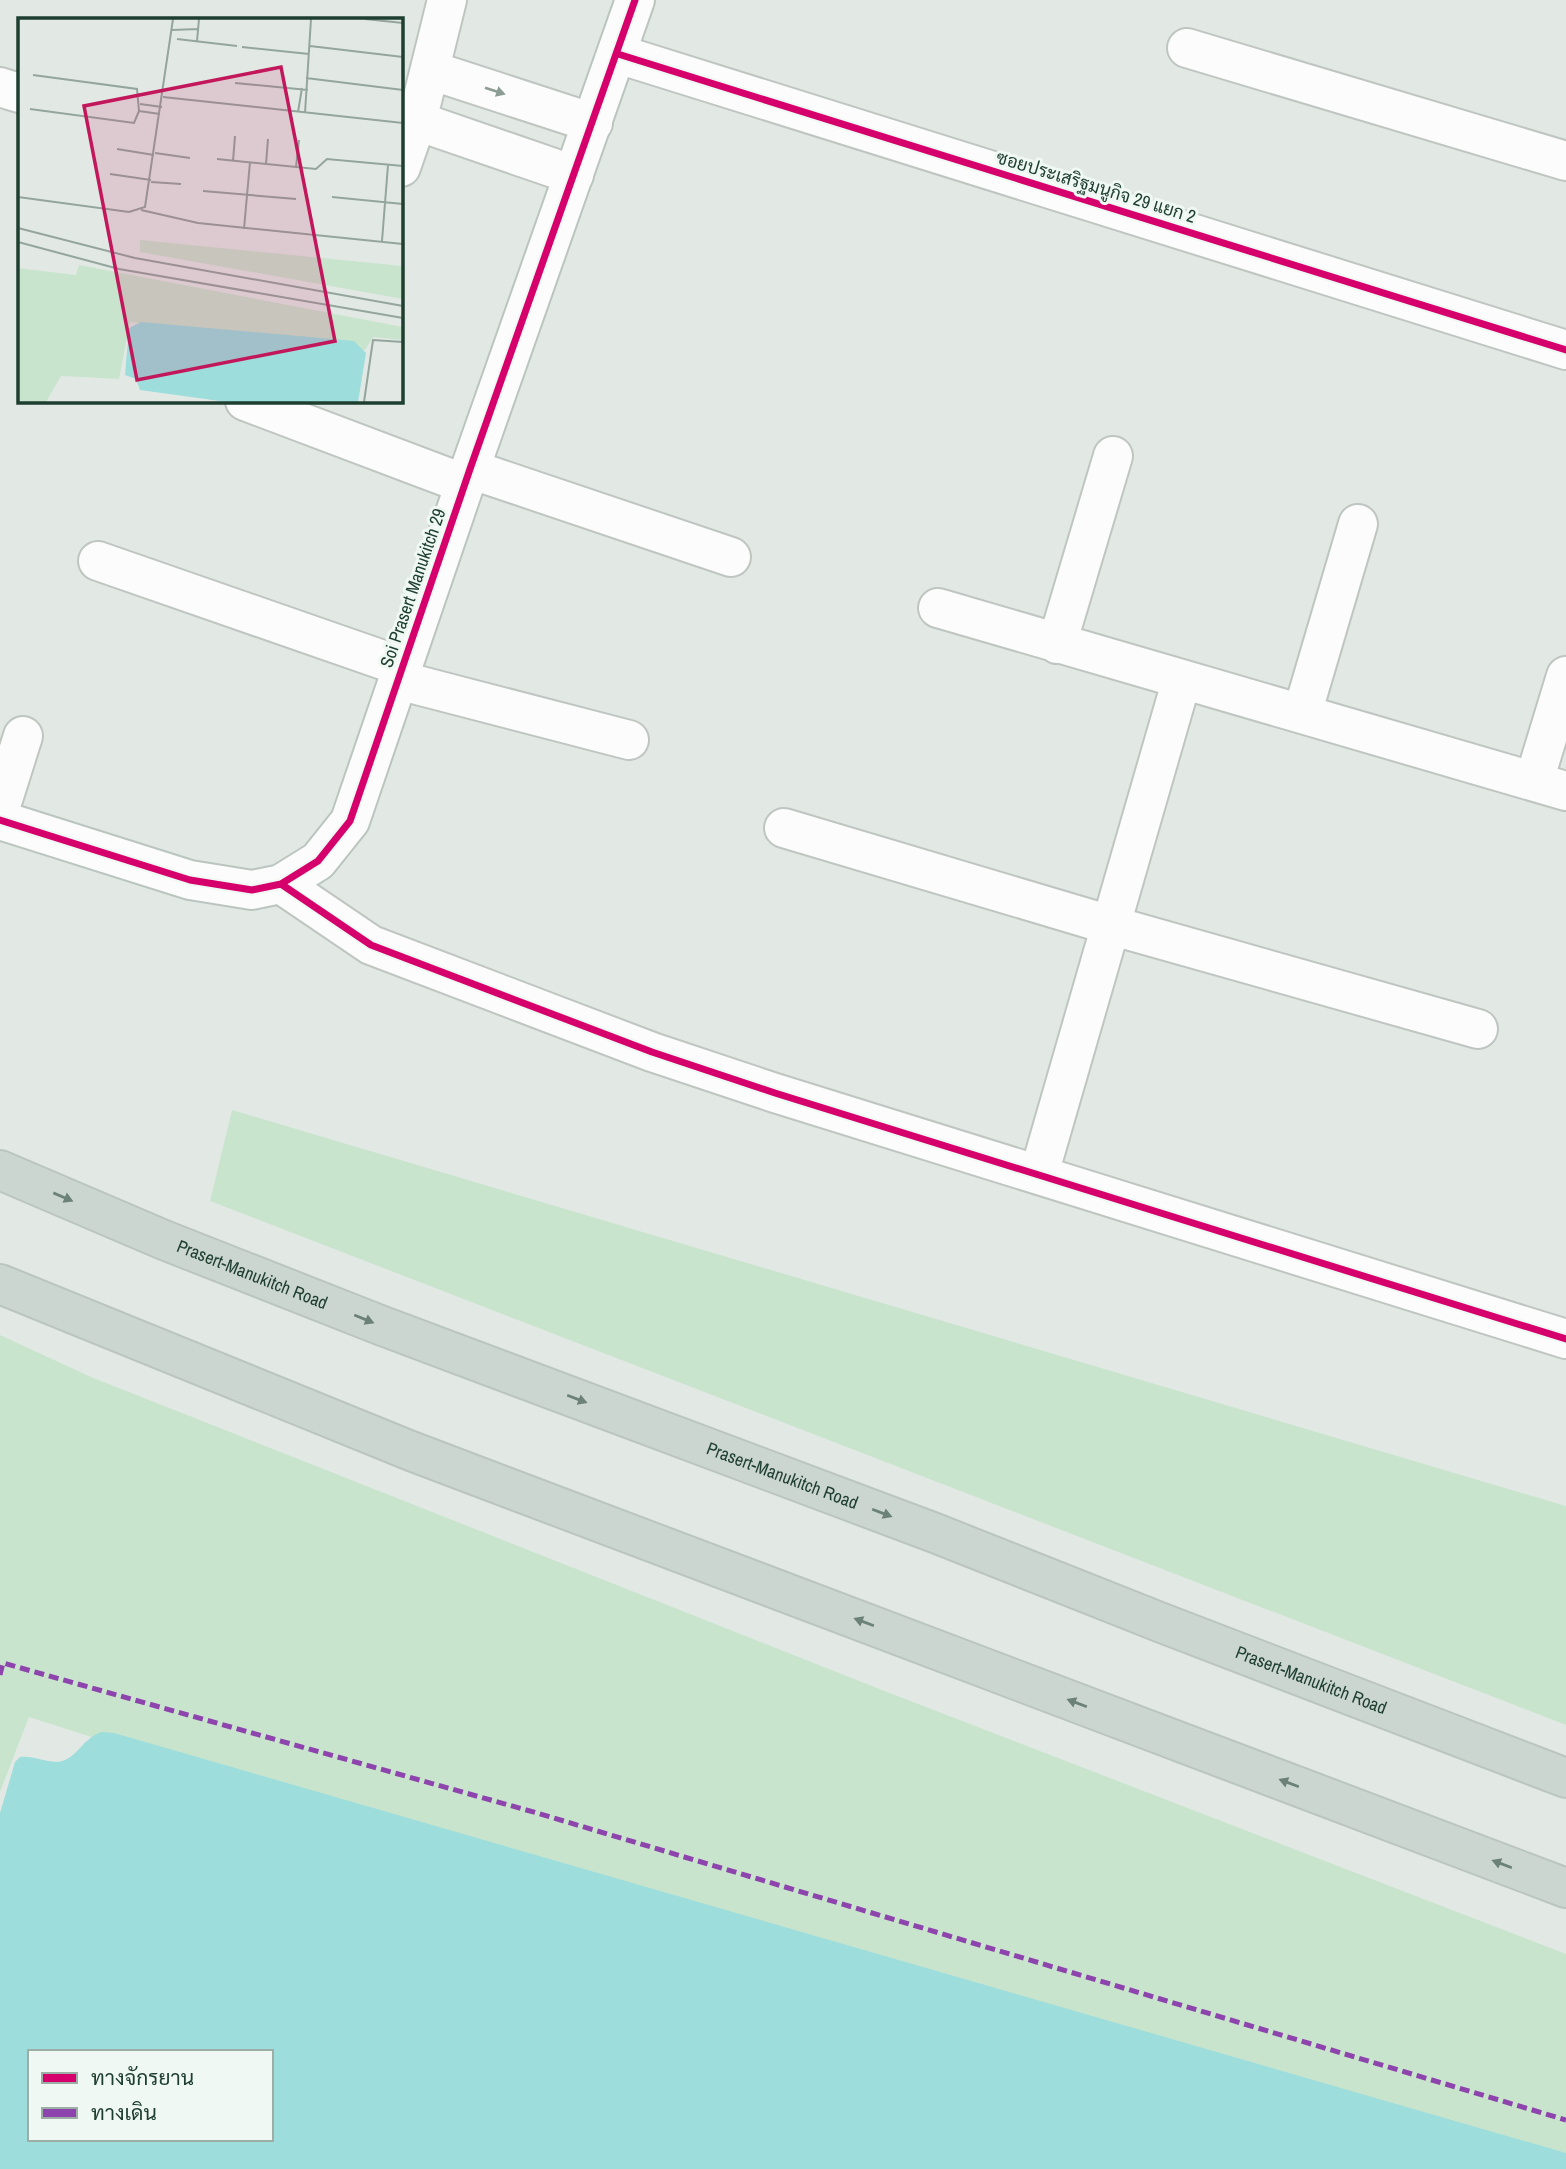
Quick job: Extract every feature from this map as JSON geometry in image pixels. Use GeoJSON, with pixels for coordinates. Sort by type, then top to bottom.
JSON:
{"type":"FeatureCollection","features":[{"type":"Feature","properties":{"kind":"main road","name":"Prasert-Manukitch Road"},"geometry":{"type":"LineString","coordinates":[[0,1170],[164,1240],[380,1325],[935,1533],[1566,1778]]}},
{"type":"Feature","properties":{"kind":"main road"},"geometry":{"type":"LineString","coordinates":[[0,1284],[411,1451],[1566,1888]]}},
{"type":"Feature","properties":{"kind":"street"},"geometry":{"type":"LineString","coordinates":[[402,164],[417,121],[447,0]]}},
{"type":"Feature","properties":{"kind":"street","name":"Soi Prasert Manukitch 29"},"geometry":{"type":"LineString","coordinates":[[0,820],[190,880],[252,890],[281,884],[318,861],[350,821],[635,0]]}},
{"type":"Feature","properties":{"kind":"street"},"geometry":{"type":"LineString","coordinates":[[1186,48],[1566,161]]}},
{"type":"Feature","properties":{"kind":"street","name":"ซอยประเสริฐมนูกิจ 29 แยก 2"},"geometry":{"type":"LineString","coordinates":[[618,54],[1566,349]]}},
{"type":"Feature","properties":{"kind":"street"},"geometry":{"type":"LineString","coordinates":[[430,70],[593,123]]}},
{"type":"Feature","properties":{"kind":"street"},"geometry":{"type":"LineString","coordinates":[[0,87],[18,93]]}},
{"type":"Feature","properties":{"kind":"street"},"geometry":{"type":"LineString","coordinates":[[417,121],[574,176]]}},
{"type":"Feature","properties":{"kind":"street"},"geometry":{"type":"LineString","coordinates":[[248,402],[468,476],[731,557]]}},
{"type":"Feature","properties":{"kind":"street"},"geometry":{"type":"LineString","coordinates":[[1057,644],[1113,456]]}},
{"type":"Feature","properties":{"kind":"street"},"geometry":{"type":"LineString","coordinates":[[1302,715],[1358,523]]}},
{"type":"Feature","properties":{"kind":"street"},"geometry":{"type":"LineString","coordinates":[[98,561],[400,673],[629,740]]}},
{"type":"Feature","properties":{"kind":"street"},"geometry":{"type":"LineString","coordinates":[[939,608],[1550,786],[1566,676]]}},
{"type":"Feature","properties":{"kind":"street"},"geometry":{"type":"LineString","coordinates":[[1040,1174],[1182,679]]}},
{"type":"Feature","properties":{"kind":"street"},"geometry":{"type":"LineString","coordinates":[[0,809],[23,736]]}},
{"type":"Feature","properties":{"kind":"street"},"geometry":{"type":"LineString","coordinates":[[784,828],[1478,1030]]}},
{"type":"Feature","properties":{"kind":"street"},"geometry":{"type":"LineString","coordinates":[[281,884],[371,945],[652,1052],[788,1097],[1566,1339]]}},
{"type":"Feature","properties":{"kind":"green space"},"geometry":{"type":"Polygon","coordinates":[[[232,1110],[1566,1506],[1566,1725],[210,1201],[232,1110]]]}},
{"type":"Feature","properties":{"kind":"green space"},"geometry":{"type":"Polygon","coordinates":[[[0,1335],[91,1377],[882,1690],[1566,1954],[1566,2169],[1441,2169],[29,1717],[0,1792],[0,1335]]]}},
{"type":"Feature","properties":{"kind":"water"},"geometry":{"type":"Polygon","coordinates":[[[101,1732],[114,1733],[1566,2153],[1566,2169],[0,2169],[0,1813],[15,1762],[20,1757],[60,1762],[74,1754],[85,1742],[101,1732]]]}},
{"type":"Feature","properties":{"kind":"marked path"},"geometry":{"type":"LineString","coordinates":[[0,1675],[3,1663],[537,1813],[1566,2120]]}},
{"type":"Feature","properties":{"kind":"cycle path"},"geometry":{"type":"LineString","coordinates":[[0,820],[190,880],[252,890],[281,884],[318,861],[350,821],[635,0]]}},
{"type":"Feature","properties":{"kind":"cycle path"},"geometry":{"type":"LineString","coordinates":[[618,54],[1566,350]]}},
{"type":"Feature","properties":{"kind":"cycle path"},"geometry":{"type":"LineString","coordinates":[[281,884],[371,945],[652,1052],[775,1093],[1566,1339]]}}]}
